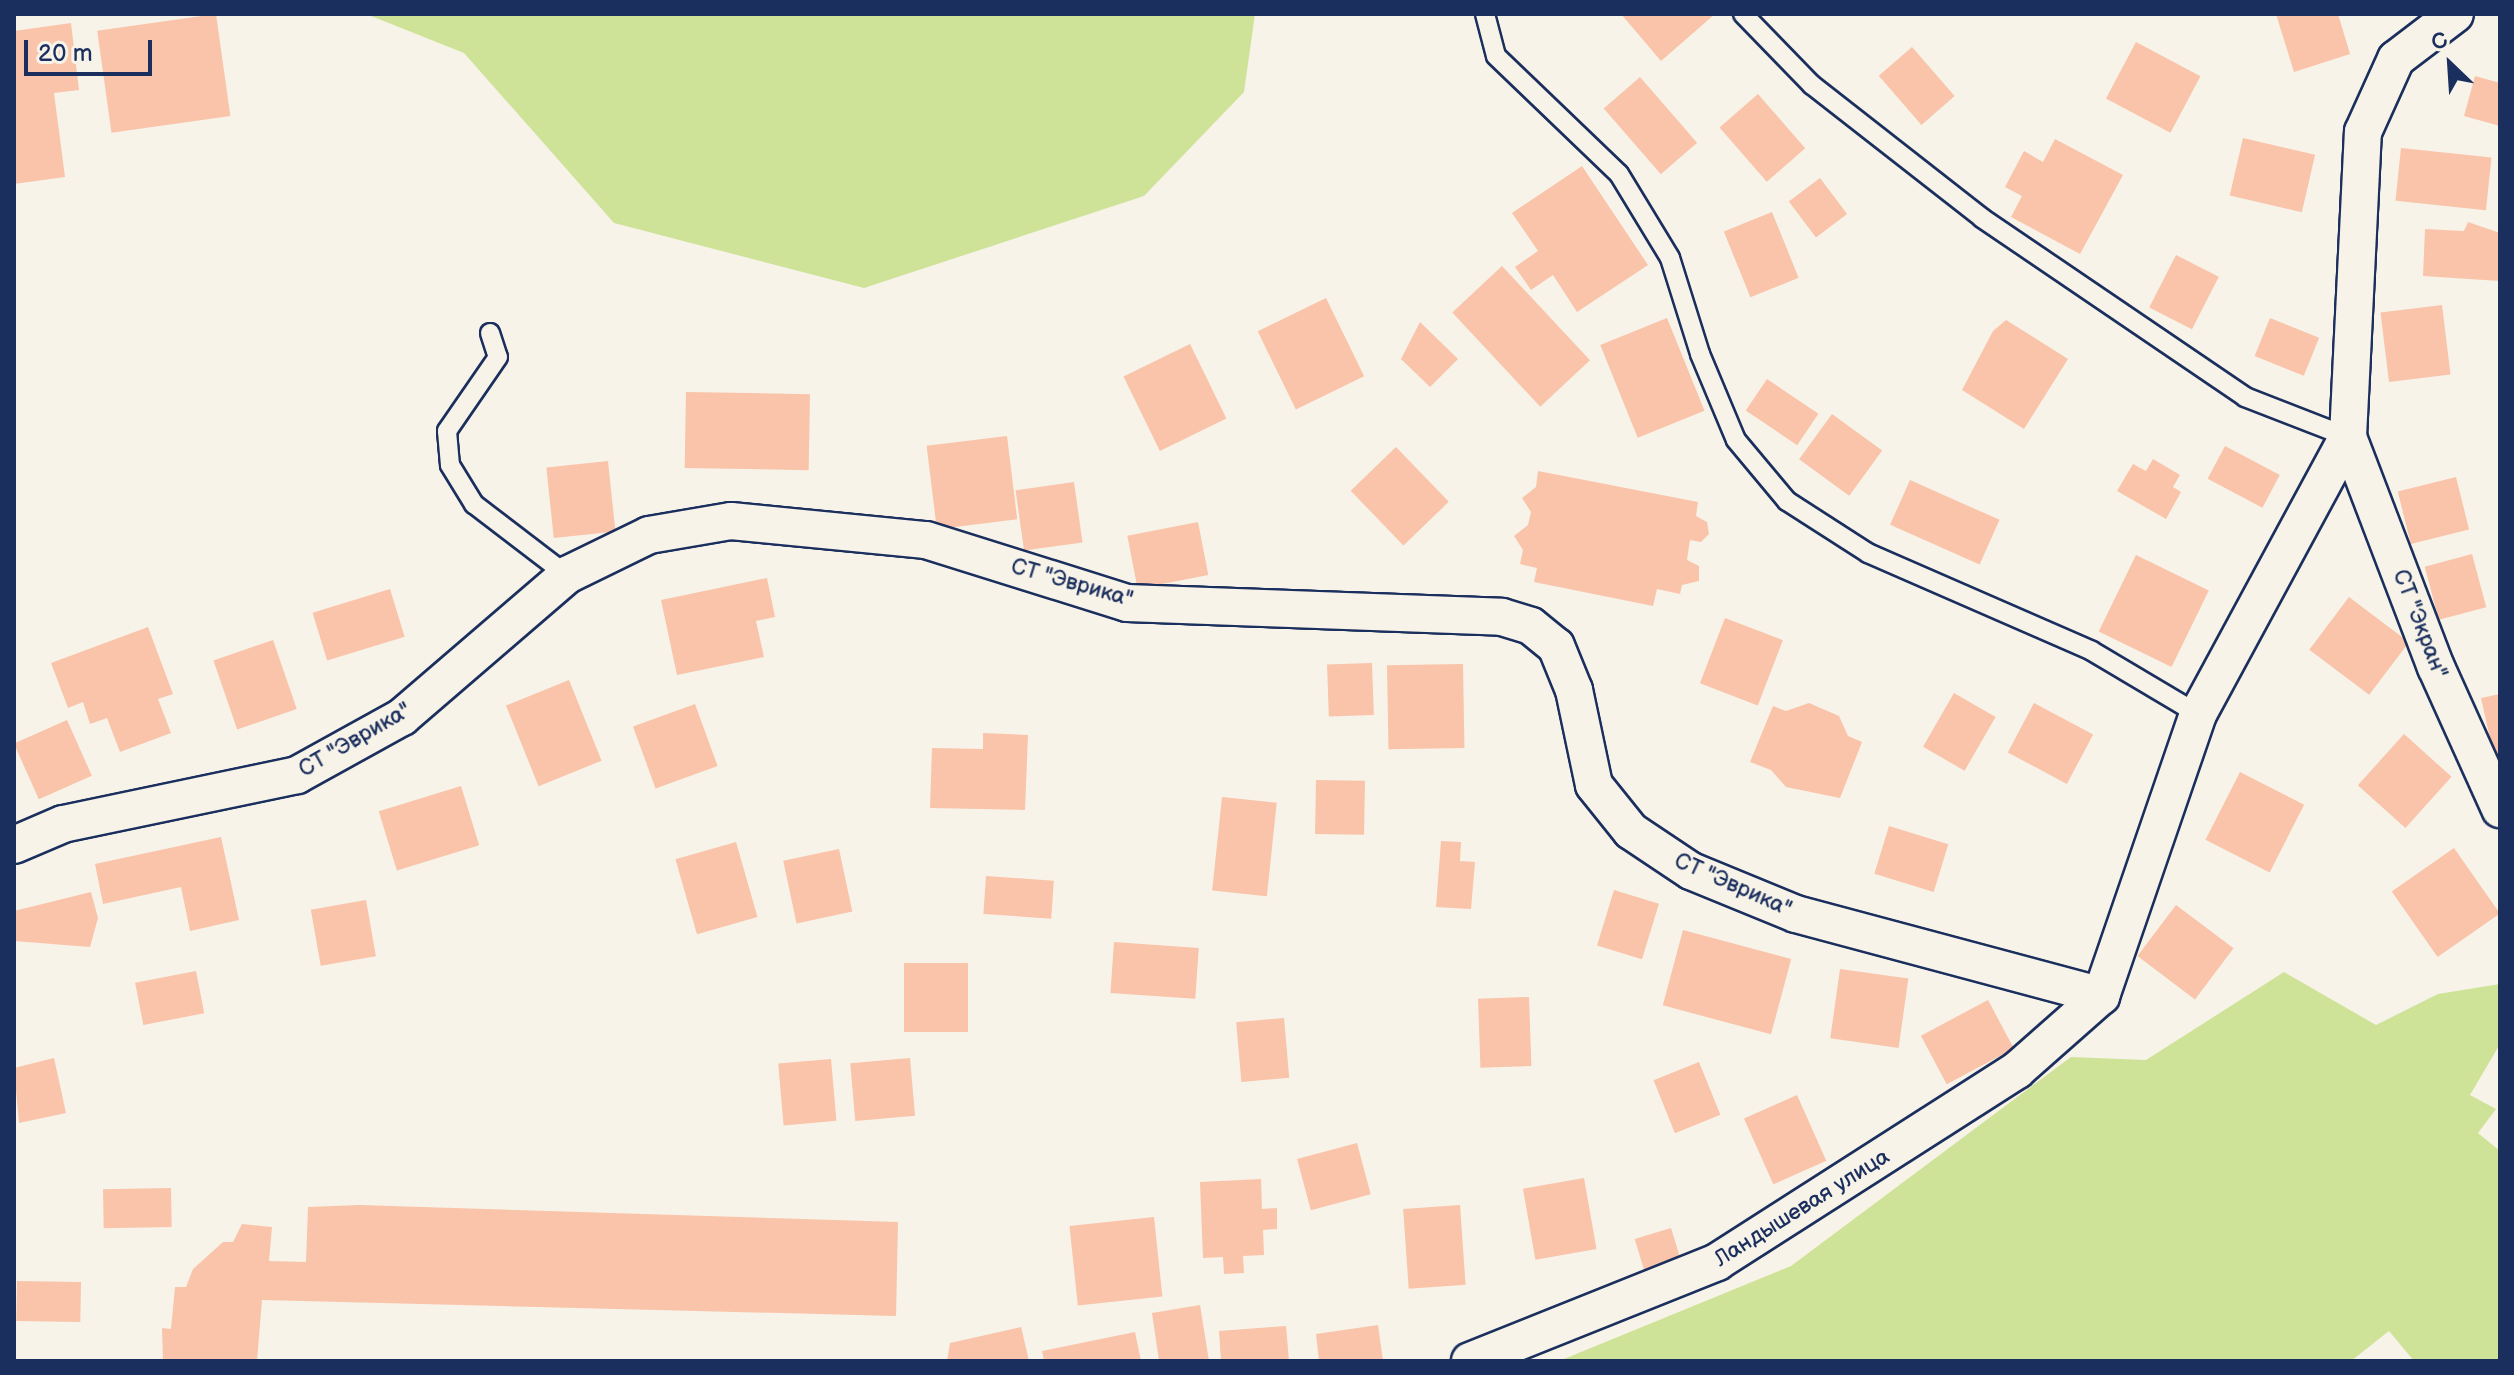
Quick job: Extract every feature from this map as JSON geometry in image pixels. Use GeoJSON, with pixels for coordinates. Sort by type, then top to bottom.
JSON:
{"type":"FeatureCollection","features":[{"type":"Feature","properties":{"kind":"street"},"geometry":{"type":"LineString","coordinates":[[2101,996],[2198,714],[2348,437],[2363,132],[2396,59],[2455,14]]}},
{"type":"Feature","properties":{"kind":"street","name":"СТ \"Экран\""},"geometry":{"type":"LineString","coordinates":[[2348,437],[2436,667],[2500,809]]}},
{"type":"Feature","properties":{"kind":"street","name":"СТ \"Эврика\""},"geometry":{"type":"LineString","coordinates":[[14,845],[63,824],[297,775],[402,717],[567,575],[649,535],[731,521],[926,540],[1127,603],[1502,617],[1531,626],[1556,646],[1574,690],[1594,785],[1631,831],[1691,871],[1796,914],[2101,996]]}},
{"type":"Feature","properties":{"kind":"street","name":"Ландышевая улица"},"geometry":{"type":"LineString","coordinates":[[1470,1361],[1717,1262],[2017,1070],[2101,996]]}},
{"type":"Feature","properties":{"kind":"lane"},"geometry":{"type":"LineString","coordinates":[[1485,14],[1496,56],[1619,174],[1663,246],[1736,440],[1787,501],[1868,553],[2092,651],[2198,714]]}},
{"type":"Feature","properties":{"kind":"lane"},"geometry":{"type":"LineString","coordinates":[[1743,14],[1812,85],[1982,218],[2245,397],[2348,437]]}},
{"type":"Feature","properties":{"kind":"lane"},"geometry":{"type":"LineString","coordinates":[[490,333],[498,357],[447,431],[450,465],[474,504],[567,575]]}},
{"type":"Feature","properties":{"kind":"green space"},"geometry":{"type":"Polygon","coordinates":[[[366,14],[1255,14],[1244,92],[1144,196],[864,288],[614,223],[464,53],[366,14]]]}},
{"type":"Feature","properties":{"kind":"green space"},"geometry":{"type":"Polygon","coordinates":[[[2284,972],[2376,1025],[2438,994],[2500,984],[2500,1044],[2470,1095],[2496,1109],[2478,1133],[2500,1151],[2500,1361],[2414,1361],[2389,1331],[2351,1361],[1559,1361],[1791,1266],[2071,1057],[2146,1060],[2284,972]]]}},
{"type":"Feature","properties":{"kind":"building"},"geometry":{"type":"Polygon","coordinates":[[[216,14],[230,116],[112,133],[97,31],[216,14]]]}},
{"type":"Feature","properties":{"kind":"building"},"geometry":{"type":"Polygon","coordinates":[[[1621,14],[1715,14],[1661,61],[1621,14]]]}},
{"type":"Feature","properties":{"kind":"building"},"geometry":{"type":"Polygon","coordinates":[[[2276,14],[2338,14],[2350,54],[2294,72],[2276,14]]]}},
{"type":"Feature","properties":{"kind":"building"},"geometry":{"type":"Polygon","coordinates":[[[71,23],[79,90],[54,93],[65,177],[14,184],[14,31],[71,23]]]}},
{"type":"Feature","properties":{"kind":"building"},"geometry":{"type":"Polygon","coordinates":[[[2136,42],[2200,76],[2170,133],[2106,99],[2136,42]]]}},
{"type":"Feature","properties":{"kind":"building"},"geometry":{"type":"Polygon","coordinates":[[[1912,47],[1955,96],[1921,125],[1879,76],[1912,47]]]}},
{"type":"Feature","properties":{"kind":"building"},"geometry":{"type":"Polygon","coordinates":[[[2475,76],[2500,83],[2500,126],[2464,116],[2475,76]]]}},
{"type":"Feature","properties":{"kind":"building"},"geometry":{"type":"Polygon","coordinates":[[[1640,77],[1697,143],[1661,174],[1604,108],[1640,77]]]}},
{"type":"Feature","properties":{"kind":"building"},"geometry":{"type":"Polygon","coordinates":[[[1758,94],[1805,148],[1767,182],[1720,127],[1758,94]]]}},
{"type":"Feature","properties":{"kind":"building"},"geometry":{"type":"Polygon","coordinates":[[[2243,138],[2315,155],[2302,212],[2230,195],[2243,138]]]}},
{"type":"Feature","properties":{"kind":"building"},"geometry":{"type":"Polygon","coordinates":[[[2055,139],[2123,175],[2080,254],[2011,217],[2022,196],[2005,187],[2024,151],[2043,162],[2055,139]]]}},
{"type":"Feature","properties":{"kind":"building"},"geometry":{"type":"Polygon","coordinates":[[[2401,148],[2492,158],[2486,210],[2395,201],[2401,148]]]}},
{"type":"Feature","properties":{"kind":"building"},"geometry":{"type":"Polygon","coordinates":[[[1582,166],[1648,265],[1577,312],[1553,275],[1531,290],[1515,267],[1538,251],[1512,213],[1582,166]]]}},
{"type":"Feature","properties":{"kind":"building"},"geometry":{"type":"Polygon","coordinates":[[[1820,178],[1847,214],[1816,237],[1789,201],[1820,178]]]}},
{"type":"Feature","properties":{"kind":"building"},"geometry":{"type":"Polygon","coordinates":[[[1772,212],[1799,278],[1750,297],[1724,231],[1772,212]]]}},
{"type":"Feature","properties":{"kind":"building"},"geometry":{"type":"Polygon","coordinates":[[[2468,222],[2500,233],[2500,281],[2423,276],[2425,229],[2464,231],[2468,222]]]}},
{"type":"Feature","properties":{"kind":"building"},"geometry":{"type":"Polygon","coordinates":[[[2176,255],[2219,277],[2192,329],[2149,308],[2176,255]]]}},
{"type":"Feature","properties":{"kind":"building"},"geometry":{"type":"Polygon","coordinates":[[[1502,266],[1590,360],[1540,407],[1452,312],[1502,266]]]}},
{"type":"Feature","properties":{"kind":"building"},"geometry":{"type":"Polygon","coordinates":[[[1326,298],[1364,376],[1296,410],[1258,331],[1326,298]]]}},
{"type":"Feature","properties":{"kind":"building"},"geometry":{"type":"Polygon","coordinates":[[[2442,305],[2451,374],[2389,382],[2380,313],[2442,305]]]}},
{"type":"Feature","properties":{"kind":"building"},"geometry":{"type":"Polygon","coordinates":[[[1667,318],[1704,411],[1638,438],[1600,345],[1667,318]]]}},
{"type":"Feature","properties":{"kind":"building"},"geometry":{"type":"Polygon","coordinates":[[[2270,318],[2319,338],[2304,376],[2255,356],[2270,318]]]}},
{"type":"Feature","properties":{"kind":"building"},"geometry":{"type":"Polygon","coordinates":[[[2006,320],[2068,359],[2024,429],[1962,390],[1993,331],[2006,320]]]}},
{"type":"Feature","properties":{"kind":"building"},"geometry":{"type":"Polygon","coordinates":[[[1420,322],[1458,359],[1430,387],[1401,359],[1420,322]]]}},
{"type":"Feature","properties":{"kind":"building"},"geometry":{"type":"Polygon","coordinates":[[[1190,344],[1226,419],[1160,451],[1123,376],[1190,344]]]}},
{"type":"Feature","properties":{"kind":"building"},"geometry":{"type":"Polygon","coordinates":[[[1767,379],[1818,414],[1797,445],[1746,411],[1767,379]]]}},
{"type":"Feature","properties":{"kind":"building"},"geometry":{"type":"Polygon","coordinates":[[[686,392],[810,394],[809,470],[685,468],[686,392]]]}},
{"type":"Feature","properties":{"kind":"building"},"geometry":{"type":"Polygon","coordinates":[[[1832,414],[1882,450],[1849,496],[1799,459],[1832,414]]]}},
{"type":"Feature","properties":{"kind":"building"},"geometry":{"type":"Polygon","coordinates":[[[1007,436],[1017,519],[937,529],[927,446],[1007,436]]]}},
{"type":"Feature","properties":{"kind":"building"},"geometry":{"type":"Polygon","coordinates":[[[2225,446],[2280,475],[2262,508],[2208,479],[2225,446]]]}},
{"type":"Feature","properties":{"kind":"building"},"geometry":{"type":"Polygon","coordinates":[[[1396,447],[1449,502],[1403,545],[1351,491],[1396,447]]]}},
{"type":"Feature","properties":{"kind":"building"},"geometry":{"type":"Polygon","coordinates":[[[2153,459],[2180,475],[2173,487],[2181,492],[2166,519],[2117,491],[2133,464],[2146,471],[2153,459]]]}},
{"type":"Feature","properties":{"kind":"building"},"geometry":{"type":"Polygon","coordinates":[[[608,461],[615,532],[554,538],[546,467],[608,461]]]}},
{"type":"Feature","properties":{"kind":"building"},"geometry":{"type":"Polygon","coordinates":[[[1538,471],[1698,502],[1696,516],[1707,522],[1709,534],[1701,542],[1690,540],[1687,560],[1699,566],[1699,581],[1682,585],[1680,594],[1657,589],[1653,606],[1534,582],[1537,568],[1520,564],[1523,550],[1514,536],[1528,525],[1531,512],[1522,498],[1536,487],[1538,471]]]}},
{"type":"Feature","properties":{"kind":"building"},"geometry":{"type":"Polygon","coordinates":[[[2456,477],[2469,529],[2411,544],[2398,492],[2456,477]]]}},
{"type":"Feature","properties":{"kind":"building"},"geometry":{"type":"Polygon","coordinates":[[[1910,480],[2000,520],[1980,565],[1890,525],[1910,480]]]}},
{"type":"Feature","properties":{"kind":"building"},"geometry":{"type":"Polygon","coordinates":[[[1074,482],[1082,542],[1024,551],[1016,490],[1074,482]]]}},
{"type":"Feature","properties":{"kind":"building"},"geometry":{"type":"Polygon","coordinates":[[[1198,522],[1208,575],[1138,589],[1127,536],[1198,522]]]}},
{"type":"Feature","properties":{"kind":"building"},"geometry":{"type":"Polygon","coordinates":[[[2472,554],[2486,607],[2439,620],[2425,567],[2472,554]]]}},
{"type":"Feature","properties":{"kind":"building"},"geometry":{"type":"Polygon","coordinates":[[[2136,555],[2209,591],[2172,667],[2099,631],[2136,555]]]}},
{"type":"Feature","properties":{"kind":"building"},"geometry":{"type":"Polygon","coordinates":[[[767,578],[775,617],[756,621],[764,657],[677,675],[661,600],[767,578]]]}},
{"type":"Feature","properties":{"kind":"building"},"geometry":{"type":"Polygon","coordinates":[[[390,589],[405,637],[327,660],[313,613],[390,589]]]}},
{"type":"Feature","properties":{"kind":"building"},"geometry":{"type":"Polygon","coordinates":[[[2349,597],[2409,642],[2369,695],[2309,650],[2349,597]]]}},
{"type":"Feature","properties":{"kind":"building"},"geometry":{"type":"Polygon","coordinates":[[[1725,618],[1783,640],[1758,706],[1700,683],[1725,618]]]}},
{"type":"Feature","properties":{"kind":"building"},"geometry":{"type":"Polygon","coordinates":[[[148,627],[173,694],[158,699],[171,733],[120,752],[107,718],[90,724],[83,702],[68,708],[51,663],[148,627]]]}},
{"type":"Feature","properties":{"kind":"building"},"geometry":{"type":"Polygon","coordinates":[[[273,640],[297,709],[237,730],[213,661],[273,640]]]}},
{"type":"Feature","properties":{"kind":"building"},"geometry":{"type":"Polygon","coordinates":[[[1372,663],[1374,715],[1329,717],[1327,665],[1372,663]]]}},
{"type":"Feature","properties":{"kind":"building"},"geometry":{"type":"Polygon","coordinates":[[[1463,664],[1464,748],[1388,749],[1387,665],[1463,664]]]}},
{"type":"Feature","properties":{"kind":"building"},"geometry":{"type":"Polygon","coordinates":[[[569,680],[602,761],[539,786],[506,705],[569,680]]]}},
{"type":"Feature","properties":{"kind":"building"},"geometry":{"type":"Polygon","coordinates":[[[1954,693],[1996,717],[1965,771],[1923,747],[1954,693]]]}},
{"type":"Feature","properties":{"kind":"building"},"geometry":{"type":"Polygon","coordinates":[[[2500,694],[2500,755],[2494,756],[2481,698],[2500,694]]]}},
{"type":"Feature","properties":{"kind":"building"},"geometry":{"type":"Polygon","coordinates":[[[1809,703],[1839,716],[1848,736],[1862,742],[1840,798],[1786,787],[1771,770],[1750,762],[1773,706],[1786,711],[1809,703]]]}},
{"type":"Feature","properties":{"kind":"building"},"geometry":{"type":"Polygon","coordinates":[[[2034,703],[2093,734],[2067,784],[2008,752],[2034,703]]]}},
{"type":"Feature","properties":{"kind":"building"},"geometry":{"type":"Polygon","coordinates":[[[695,704],[718,766],[656,789],[633,727],[695,704]]]}},
{"type":"Feature","properties":{"kind":"building"},"geometry":{"type":"Polygon","coordinates":[[[67,720],[92,776],[39,799],[14,744],[67,720]]]}},
{"type":"Feature","properties":{"kind":"building"},"geometry":{"type":"Polygon","coordinates":[[[983,733],[1028,735],[1025,810],[930,808],[932,748],[983,749],[983,733]]]}},
{"type":"Feature","properties":{"kind":"building"},"geometry":{"type":"Polygon","coordinates":[[[2404,734],[2452,777],[2405,828],[2358,785],[2404,734]]]}},
{"type":"Feature","properties":{"kind":"building"},"geometry":{"type":"Polygon","coordinates":[[[2240,772],[2304,805],[2270,872],[2205,840],[2240,772]]]}},
{"type":"Feature","properties":{"kind":"building"},"geometry":{"type":"Polygon","coordinates":[[[1316,780],[1365,781],[1364,835],[1315,834],[1316,780]]]}},
{"type":"Feature","properties":{"kind":"building"},"geometry":{"type":"Polygon","coordinates":[[[461,786],[479,845],[397,870],[379,811],[461,786]]]}},
{"type":"Feature","properties":{"kind":"building"},"geometry":{"type":"Polygon","coordinates":[[[1222,797],[1277,803],[1267,896],[1212,890],[1222,797]]]}},
{"type":"Feature","properties":{"kind":"building"},"geometry":{"type":"Polygon","coordinates":[[[1889,826],[1948,844],[1934,892],[1874,874],[1889,826]]]}},
{"type":"Feature","properties":{"kind":"building"},"geometry":{"type":"Polygon","coordinates":[[[221,837],[239,920],[190,931],[181,887],[103,904],[95,864],[221,837]]]}},
{"type":"Feature","properties":{"kind":"building"},"geometry":{"type":"Polygon","coordinates":[[[1441,841],[1461,842],[1460,861],[1475,862],[1471,909],[1436,907],[1441,841]]]}},
{"type":"Feature","properties":{"kind":"building"},"geometry":{"type":"Polygon","coordinates":[[[736,842],[757,917],[697,934],[675,859],[736,842]]]}},
{"type":"Feature","properties":{"kind":"building"},"geometry":{"type":"Polygon","coordinates":[[[2454,848],[2500,914],[2438,957],[2392,892],[2454,848]]]}},
{"type":"Feature","properties":{"kind":"building"},"geometry":{"type":"Polygon","coordinates":[[[839,849],[852,912],[797,923],[783,861],[839,849]]]}},
{"type":"Feature","properties":{"kind":"building"},"geometry":{"type":"Polygon","coordinates":[[[986,876],[1054,881],[1051,919],[983,914],[986,876]]]}},
{"type":"Feature","properties":{"kind":"building"},"geometry":{"type":"Polygon","coordinates":[[[1614,890],[1659,904],[1642,959],[1597,945],[1614,890]]]}},
{"type":"Feature","properties":{"kind":"building"},"geometry":{"type":"Polygon","coordinates":[[[91,892],[98,918],[90,947],[14,941],[14,911],[91,892]]]}},
{"type":"Feature","properties":{"kind":"building"},"geometry":{"type":"Polygon","coordinates":[[[366,900],[376,956],[321,966],[311,910],[366,900]]]}},
{"type":"Feature","properties":{"kind":"building"},"geometry":{"type":"Polygon","coordinates":[[[2176,905],[2234,948],[2195,999],[2137,956],[2176,905]]]}},
{"type":"Feature","properties":{"kind":"building"},"geometry":{"type":"Polygon","coordinates":[[[1683,930],[1791,959],[1771,1034],[1663,1005],[1683,930]]]}},
{"type":"Feature","properties":{"kind":"building"},"geometry":{"type":"Polygon","coordinates":[[[1114,942],[1199,948],[1195,999],[1110,993],[1114,942]]]}},
{"type":"Feature","properties":{"kind":"building"},"geometry":{"type":"Polygon","coordinates":[[[904,963],[968,963],[968,1032],[904,1032],[904,963]]]}},
{"type":"Feature","properties":{"kind":"building"},"geometry":{"type":"Polygon","coordinates":[[[1840,969],[1908,979],[1899,1048],[1830,1038],[1840,969]]]}},
{"type":"Feature","properties":{"kind":"building"},"geometry":{"type":"Polygon","coordinates":[[[196,971],[204,1013],[143,1025],[135,983],[196,971]]]}},
{"type":"Feature","properties":{"kind":"building"},"geometry":{"type":"Polygon","coordinates":[[[1529,997],[1531,1066],[1480,1068],[1478,999],[1529,997]]]}},
{"type":"Feature","properties":{"kind":"building"},"geometry":{"type":"Polygon","coordinates":[[[1988,1000],[2014,1049],[1947,1084],[1921,1036],[1988,1000]]]}},
{"type":"Feature","properties":{"kind":"building"},"geometry":{"type":"Polygon","coordinates":[[[1284,1018],[1289,1078],[1241,1082],[1236,1022],[1284,1018]]]}},
{"type":"Feature","properties":{"kind":"building"},"geometry":{"type":"Polygon","coordinates":[[[54,1058],[66,1113],[19,1123],[14,1068],[54,1058]]]}},
{"type":"Feature","properties":{"kind":"building"},"geometry":{"type":"Polygon","coordinates":[[[910,1058],[915,1116],[855,1121],[850,1063],[910,1058]]]}},
{"type":"Feature","properties":{"kind":"building"},"geometry":{"type":"Polygon","coordinates":[[[831,1059],[836,1121],[784,1125],[778,1064],[831,1059]]]}},
{"type":"Feature","properties":{"kind":"building"},"geometry":{"type":"Polygon","coordinates":[[[1699,1062],[1720,1115],[1675,1133],[1654,1080],[1699,1062]]]}},
{"type":"Feature","properties":{"kind":"building"},"geometry":{"type":"Polygon","coordinates":[[[1797,1095],[1826,1161],[1773,1184],[1744,1119],[1797,1095]]]}},
{"type":"Feature","properties":{"kind":"building"},"geometry":{"type":"Polygon","coordinates":[[[1357,1143],[1371,1194],[1311,1210],[1297,1159],[1357,1143]]]}},
{"type":"Feature","properties":{"kind":"building"},"geometry":{"type":"Polygon","coordinates":[[[1584,1178],[1597,1249],[1535,1260],[1523,1189],[1584,1178]]]}},
{"type":"Feature","properties":{"kind":"building"},"geometry":{"type":"Polygon","coordinates":[[[1261,1179],[1262,1209],[1277,1208],[1277,1229],[1263,1230],[1264,1255],[1243,1256],[1244,1273],[1224,1274],[1223,1257],[1203,1258],[1200,1182],[1261,1179]]]}},
{"type":"Feature","properties":{"kind":"building"},"geometry":{"type":"Polygon","coordinates":[[[171,1188],[172,1227],[104,1228],[103,1189],[171,1188]]]}},
{"type":"Feature","properties":{"kind":"building"},"geometry":{"type":"Polygon","coordinates":[[[359,1205],[898,1222],[896,1316],[262,1300],[257,1361],[163,1361],[162,1328],[171,1329],[175,1287],[186,1287],[193,1269],[223,1242],[233,1242],[242,1224],[272,1227],[269,1261],[306,1262],[308,1207],[359,1205]]]}},
{"type":"Feature","properties":{"kind":"building"},"geometry":{"type":"Polygon","coordinates":[[[1460,1205],[1466,1285],[1409,1289],[1403,1209],[1460,1205]]]}},
{"type":"Feature","properties":{"kind":"building"},"geometry":{"type":"Polygon","coordinates":[[[1154,1217],[1162,1297],[1078,1305],[1069,1226],[1154,1217]]]}},
{"type":"Feature","properties":{"kind":"building"},"geometry":{"type":"Polygon","coordinates":[[[1671,1228],[1685,1275],[1649,1286],[1635,1239],[1671,1228]]]}},
{"type":"Feature","properties":{"kind":"building"},"geometry":{"type":"Polygon","coordinates":[[[17,1281],[81,1282],[80,1322],[16,1321],[17,1281]]]}},
{"type":"Feature","properties":{"kind":"building"},"geometry":{"type":"Polygon","coordinates":[[[1200,1305],[1209,1361],[1159,1361],[1152,1313],[1200,1305]]]}},
{"type":"Feature","properties":{"kind":"building"},"geometry":{"type":"Polygon","coordinates":[[[1378,1325],[1383,1361],[1319,1361],[1316,1334],[1378,1325]]]}},
{"type":"Feature","properties":{"kind":"building"},"geometry":{"type":"Polygon","coordinates":[[[1286,1326],[1289,1361],[1221,1361],[1219,1331],[1286,1326]]]}},
{"type":"Feature","properties":{"kind":"building"},"geometry":{"type":"Polygon","coordinates":[[[1021,1327],[1029,1361],[947,1361],[950,1343],[1021,1327]]]}},
{"type":"Feature","properties":{"kind":"building"},"geometry":{"type":"Polygon","coordinates":[[[1135,1332],[1141,1361],[1044,1361],[1042,1351],[1135,1332]]]}}]}
